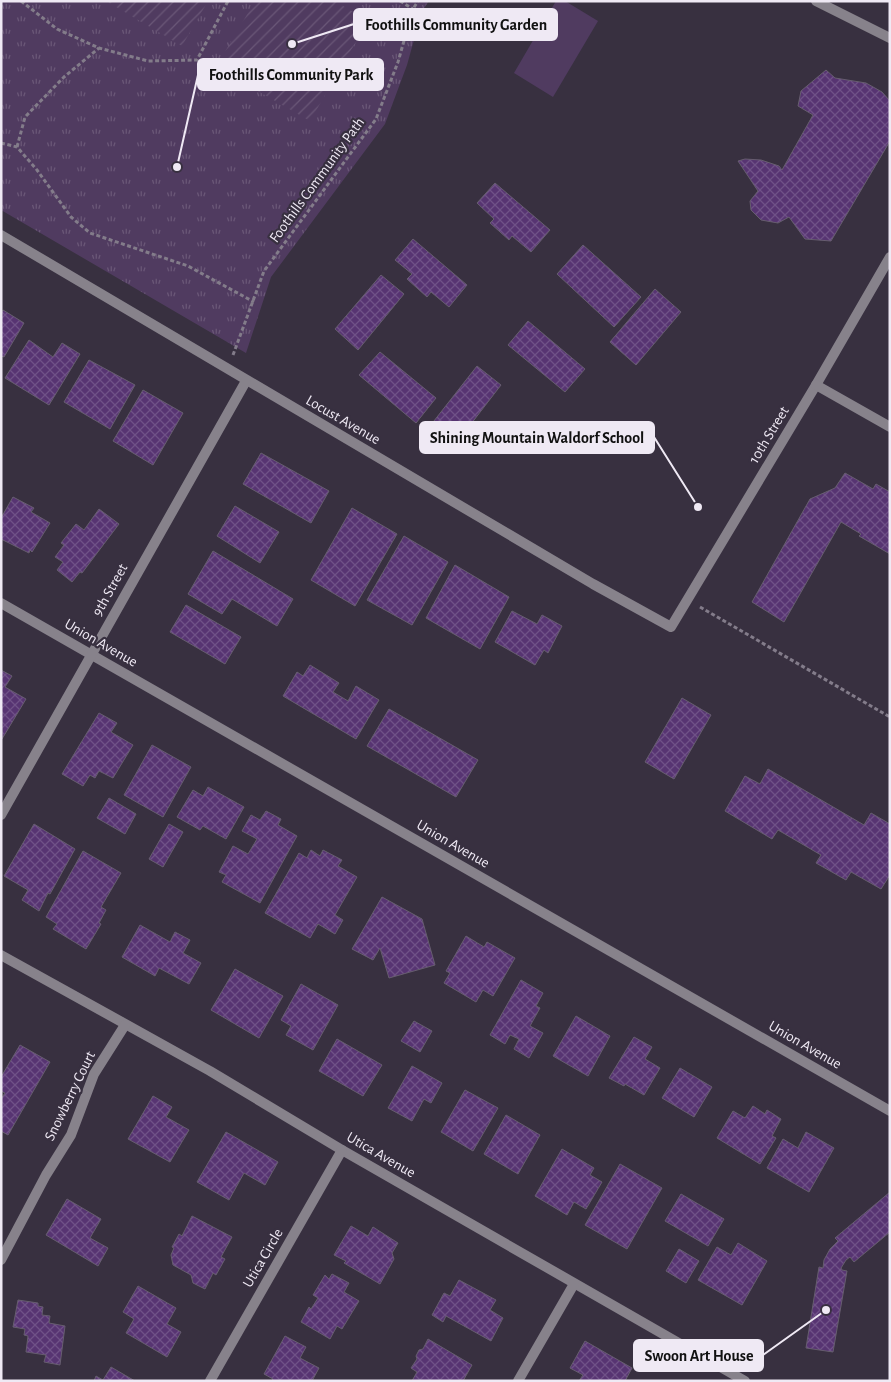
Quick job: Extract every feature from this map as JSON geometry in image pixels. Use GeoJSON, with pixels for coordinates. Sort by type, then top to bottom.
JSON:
{"type":"FeatureCollection","features":[{"type":"Feature","properties":{"kind":"street"},"geometry":{"type":"LineString","coordinates":[[816,1],[890,38]]}},
{"type":"Feature","properties":{"kind":"street","name":"Locust Avenue"},"geometry":{"type":"LineString","coordinates":[[1,235],[585,580],[671,627]]}},
{"type":"Feature","properties":{"kind":"street","name":"10th Street"},"geometry":{"type":"LineString","coordinates":[[671,627],[816,385],[890,257]]}},
{"type":"Feature","properties":{"kind":"street","name":"9th Street"},"geometry":{"type":"LineString","coordinates":[[1,815],[246,381]]}},
{"type":"Feature","properties":{"kind":"street"},"geometry":{"type":"LineString","coordinates":[[816,385],[890,427]]}},
{"type":"Feature","properties":{"kind":"street","name":"Union Avenue"},"geometry":{"type":"LineString","coordinates":[[1,603],[890,1111]]}},
{"type":"Feature","properties":{"kind":"street","name":"Utica Avenue"},"geometry":{"type":"LineString","coordinates":[[1,955],[210,1071],[342,1150],[745,1381]]}},
{"type":"Feature","properties":{"kind":"street","name":"Snowberry Court"},"geometry":{"type":"LineString","coordinates":[[1,1260],[46,1175],[71,1135],[94,1074],[125,1025]]}},
{"type":"Feature","properties":{"kind":"street","name":"Utica Circle"},"geometry":{"type":"LineString","coordinates":[[210,1381],[342,1150]]}},
{"type":"Feature","properties":{"kind":"street"},"geometry":{"type":"LineString","coordinates":[[518,1381],[574,1284]]}},
{"type":"Feature","properties":{"kind":"path"},"geometry":{"type":"LineString","coordinates":[[21,1],[57,29],[98,48],[148,61],[197,60],[228,1]]}},
{"type":"Feature","properties":{"kind":"path"},"geometry":{"type":"LineString","coordinates":[[400,1],[413,9]]}},
{"type":"Feature","properties":{"kind":"path","name":"Foothills Community Path"},"geometry":{"type":"LineString","coordinates":[[228,370],[264,271],[376,119],[398,62],[413,9],[418,1]]}},
{"type":"Feature","properties":{"kind":"path"},"geometry":{"type":"LineString","coordinates":[[17,147],[25,117],[64,77],[98,48]]}},
{"type":"Feature","properties":{"kind":"path"},"geometry":{"type":"LineString","coordinates":[[1,143],[17,147],[37,170],[71,217],[90,234],[188,266],[254,302]]}},
{"type":"Feature","properties":{"kind":"path"},"geometry":{"type":"LineString","coordinates":[[687,600],[890,717]]}},
{"type":"Feature","properties":{"kind":"green space"},"geometry":{"type":"Polygon","coordinates":[[[1,1],[429,1],[422,11],[407,65],[385,124],[271,277],[246,353],[1,210],[1,1]]]}},
{"type":"Feature","properties":{"kind":"green space"},"geometry":{"type":"Polygon","coordinates":[[[106,1],[208,1],[182,46],[106,1]]]}},
{"type":"Feature","properties":{"kind":"green space"},"geometry":{"type":"Polygon","coordinates":[[[255,1],[335,1],[368,21],[310,121],[216,67],[255,1]]]}},
{"type":"Feature","properties":{"kind":"green space"},"geometry":{"type":"Polygon","coordinates":[[[556,1],[565,1],[598,21],[553,97],[514,73],[556,1]]]}},
{"type":"Feature","properties":{"kind":"building"},"geometry":{"type":"Polygon","coordinates":[[[826,70],[835,78],[866,83],[882,92],[890,101],[890,141],[831,241],[805,239],[789,217],[778,223],[761,220],[751,210],[750,201],[758,191],[738,161],[745,159],[761,160],[779,166],[782,170],[813,115],[798,106],[801,91],[826,70]]]}},
{"type":"Feature","properties":{"kind":"building"},"geometry":{"type":"Polygon","coordinates":[[[495,183],[550,230],[531,252],[512,236],[509,240],[490,223],[494,219],[477,203],[495,183]]]}},
{"type":"Feature","properties":{"kind":"building"},"geometry":{"type":"Polygon","coordinates":[[[413,239],[467,285],[449,307],[431,292],[427,297],[407,279],[412,274],[395,260],[413,239]]]}},
{"type":"Feature","properties":{"kind":"building"},"geometry":{"type":"Polygon","coordinates":[[[583,245],[641,297],[614,327],[557,274],[583,245]]]}},
{"type":"Feature","properties":{"kind":"building"},"geometry":{"type":"Polygon","coordinates":[[[381,275],[404,294],[358,350],[335,329],[381,275]]]}},
{"type":"Feature","properties":{"kind":"building"},"geometry":{"type":"Polygon","coordinates":[[[655,289],[681,312],[636,365],[610,342],[655,289]]]}},
{"type":"Feature","properties":{"kind":"building"},"geometry":{"type":"Polygon","coordinates":[[[3,310],[24,323],[4,357],[1,356],[1,313],[3,310]]]}},
{"type":"Feature","properties":{"kind":"building"},"geometry":{"type":"Polygon","coordinates":[[[528,321],[585,369],[565,392],[508,345],[528,321]]]}},
{"type":"Feature","properties":{"kind":"building"},"geometry":{"type":"Polygon","coordinates":[[[29,340],[53,357],[62,343],[80,354],[49,405],[5,378],[29,340]]]}},
{"type":"Feature","properties":{"kind":"building"},"geometry":{"type":"Polygon","coordinates":[[[380,352],[436,398],[416,423],[359,375],[380,352]]]}},
{"type":"Feature","properties":{"kind":"building"},"geometry":{"type":"Polygon","coordinates":[[[89,360],[135,385],[110,429],[64,402],[89,360]]]}},
{"type":"Feature","properties":{"kind":"building"},"geometry":{"type":"Polygon","coordinates":[[[477,366],[501,385],[454,446],[430,426],[477,366]]]}},
{"type":"Feature","properties":{"kind":"building"},"geometry":{"type":"Polygon","coordinates":[[[143,390],[183,413],[153,465],[113,441],[143,390]]]}},
{"type":"Feature","properties":{"kind":"building"},"geometry":{"type":"Polygon","coordinates":[[[261,453],[329,491],[311,523],[243,484],[261,453]]]}},
{"type":"Feature","properties":{"kind":"building"},"geometry":{"type":"Polygon","coordinates":[[[845,473],[873,489],[876,484],[890,492],[890,554],[859,536],[861,534],[841,522],[784,622],[752,602],[810,499],[835,488],[845,473]]]}},
{"type":"Feature","properties":{"kind":"building"},"geometry":{"type":"Polygon","coordinates":[[[13,497],[34,508],[31,512],[50,523],[32,552],[30,550],[29,553],[1,539],[1,518],[13,497]]]}},
{"type":"Feature","properties":{"kind":"building"},"geometry":{"type":"Polygon","coordinates":[[[235,506],[279,532],[260,563],[217,536],[235,506]]]}},
{"type":"Feature","properties":{"kind":"building"},"geometry":{"type":"Polygon","coordinates":[[[352,508],[397,534],[355,606],[311,580],[352,508]]]}},
{"type":"Feature","properties":{"kind":"building"},"geometry":{"type":"Polygon","coordinates":[[[99,509],[119,524],[82,573],[80,572],[72,582],[57,570],[63,562],[55,557],[64,545],[61,543],[76,524],[84,530],[99,509]]]}},
{"type":"Feature","properties":{"kind":"building"},"geometry":{"type":"Polygon","coordinates":[[[404,536],[448,562],[412,625],[367,600],[404,536]]]}},
{"type":"Feature","properties":{"kind":"building"},"geometry":{"type":"Polygon","coordinates":[[[213,551],[293,599],[277,626],[232,599],[222,614],[188,594],[213,551]]]}},
{"type":"Feature","properties":{"kind":"building"},"geometry":{"type":"Polygon","coordinates":[[[455,565],[509,597],[480,649],[426,618],[455,565]]]}},
{"type":"Feature","properties":{"kind":"building"},"geometry":{"type":"Polygon","coordinates":[[[186,605],[241,637],[225,664],[170,632],[186,605]]]}},
{"type":"Feature","properties":{"kind":"building"},"geometry":{"type":"Polygon","coordinates":[[[512,611],[537,624],[542,615],[562,626],[548,653],[544,650],[535,665],[495,642],[512,611]]]}},
{"type":"Feature","properties":{"kind":"building"},"geometry":{"type":"Polygon","coordinates":[[[310,665],[339,683],[333,692],[348,701],[356,686],[379,700],[356,739],[283,696],[297,672],[303,676],[310,665]]]}},
{"type":"Feature","properties":{"kind":"building"},"geometry":{"type":"Polygon","coordinates":[[[1,670],[12,676],[5,687],[26,699],[2,739],[1,670]]]}},
{"type":"Feature","properties":{"kind":"building"},"geometry":{"type":"Polygon","coordinates":[[[682,698],[711,715],[674,779],[645,762],[682,698]]]}},
{"type":"Feature","properties":{"kind":"building"},"geometry":{"type":"Polygon","coordinates":[[[389,709],[478,760],[456,797],[367,746],[389,709]]]}},
{"type":"Feature","properties":{"kind":"building"},"geometry":{"type":"Polygon","coordinates":[[[99,713],[117,723],[111,732],[133,745],[113,778],[99,771],[95,778],[90,775],[83,786],[62,774],[99,713]]]}},
{"type":"Feature","properties":{"kind":"building"},"geometry":{"type":"Polygon","coordinates":[[[152,745],[191,767],[163,817],[124,795],[152,745]]]}},
{"type":"Feature","properties":{"kind":"building"},"geometry":{"type":"Polygon","coordinates":[[[768,769],[864,825],[871,813],[890,824],[890,875],[881,889],[851,872],[846,880],[816,863],[821,855],[778,830],[772,839],[725,811],[745,776],[760,784],[768,769]]]}},
{"type":"Feature","properties":{"kind":"building"},"geometry":{"type":"Polygon","coordinates":[[[208,787],[244,807],[226,839],[203,826],[200,830],[177,817],[193,790],[203,796],[208,787]]]}},
{"type":"Feature","properties":{"kind":"building"},"geometry":{"type":"Polygon","coordinates":[[[109,798],[136,814],[125,834],[97,818],[109,798]]]}},
{"type":"Feature","properties":{"kind":"building"},"geometry":{"type":"Polygon","coordinates":[[[266,811],[281,819],[278,825],[297,836],[260,903],[222,882],[226,875],[219,872],[233,846],[248,854],[257,839],[242,831],[251,815],[260,820],[266,811]]]}},
{"type":"Feature","properties":{"kind":"building"},"geometry":{"type":"Polygon","coordinates":[[[34,824],[75,849],[39,911],[22,900],[28,890],[4,876],[34,824]]]}},
{"type":"Feature","properties":{"kind":"building"},"geometry":{"type":"Polygon","coordinates":[[[169,824],[183,832],[163,867],[149,859],[169,824]]]}},
{"type":"Feature","properties":{"kind":"building"},"geometry":{"type":"Polygon","coordinates":[[[311,850],[320,856],[323,850],[342,860],[338,866],[357,877],[335,915],[343,920],[335,934],[318,924],[310,938],[265,913],[299,853],[307,858],[311,850]]]}},
{"type":"Feature","properties":{"kind":"building"},"geometry":{"type":"Polygon","coordinates":[[[83,851],[121,873],[101,907],[106,910],[99,923],[101,924],[86,949],[53,929],[57,924],[46,917],[83,851]]]}},
{"type":"Feature","properties":{"kind":"building"},"geometry":{"type":"Polygon","coordinates":[[[382,897],[422,919],[435,965],[389,978],[380,948],[373,960],[352,949],[382,897]]]}},
{"type":"Feature","properties":{"kind":"building"},"geometry":{"type":"Polygon","coordinates":[[[140,925],[170,942],[175,932],[190,940],[183,953],[201,963],[189,984],[159,968],[155,976],[122,957],[140,925]]]}},
{"type":"Feature","properties":{"kind":"building"},"geometry":{"type":"Polygon","coordinates":[[[466,936],[484,947],[487,942],[515,958],[493,996],[483,990],[476,1002],[444,983],[450,973],[446,971],[466,936]]]}},
{"type":"Feature","properties":{"kind":"building"},"geometry":{"type":"Polygon","coordinates":[[[235,969],[283,996],[259,1038],[211,1010],[235,969]]]}},
{"type":"Feature","properties":{"kind":"building"},"geometry":{"type":"Polygon","coordinates":[[[521,980],[543,993],[536,1006],[540,1008],[530,1026],[543,1033],[529,1058],[514,1049],[519,1039],[510,1035],[505,1044],[490,1035],[521,980]]]}},
{"type":"Feature","properties":{"kind":"building"},"geometry":{"type":"Polygon","coordinates":[[[301,984],[338,1005],[313,1050],[286,1035],[291,1026],[281,1020],[301,984]]]}},
{"type":"Feature","properties":{"kind":"building"},"geometry":{"type":"Polygon","coordinates":[[[576,1016],[610,1036],[588,1076],[553,1056],[576,1016]]]}},
{"type":"Feature","properties":{"kind":"building"},"geometry":{"type":"Polygon","coordinates":[[[414,1021],[432,1031],[420,1052],[401,1041],[414,1021]]]}},
{"type":"Feature","properties":{"kind":"building"},"geometry":{"type":"Polygon","coordinates":[[[634,1037],[652,1047],[645,1059],[660,1068],[644,1095],[625,1084],[624,1086],[609,1078],[634,1037]]]}},
{"type":"Feature","properties":{"kind":"building"},"geometry":{"type":"Polygon","coordinates":[[[337,1039],[382,1065],[363,1096],[319,1071],[337,1039]]]}},
{"type":"Feature","properties":{"kind":"building"},"geometry":{"type":"Polygon","coordinates":[[[20,1045],[50,1062],[8,1135],[1,1131],[1,1099],[5,1093],[1,1091],[1,1077],[20,1045]]]}},
{"type":"Feature","properties":{"kind":"building"},"geometry":{"type":"Polygon","coordinates":[[[412,1066],[442,1083],[431,1103],[424,1099],[412,1121],[388,1108],[412,1066]]]}},
{"type":"Feature","properties":{"kind":"building"},"geometry":{"type":"Polygon","coordinates":[[[680,1068],[712,1087],[694,1117],[662,1098],[680,1068]]]}},
{"type":"Feature","properties":{"kind":"building"},"geometry":{"type":"Polygon","coordinates":[[[465,1090],[498,1108],[473,1151],[441,1132],[465,1090]]]}},
{"type":"Feature","properties":{"kind":"building"},"geometry":{"type":"Polygon","coordinates":[[[153,1096],[172,1107],[166,1117],[189,1130],[170,1162],[128,1139],[153,1096]]]}},
{"type":"Feature","properties":{"kind":"building"},"geometry":{"type":"Polygon","coordinates":[[[753,1106],[765,1114],[767,1110],[781,1119],[772,1136],[776,1138],[760,1164],[717,1138],[733,1111],[745,1118],[753,1106]]]}},
{"type":"Feature","properties":{"kind":"building"},"geometry":{"type":"Polygon","coordinates":[[[506,1115],[540,1135],[518,1174],[484,1154],[506,1115]]]}},
{"type":"Feature","properties":{"kind":"building"},"geometry":{"type":"Polygon","coordinates":[[[226,1132],[278,1162],[265,1185],[244,1173],[229,1200],[197,1182],[226,1132]]]}},
{"type":"Feature","properties":{"kind":"building"},"geometry":{"type":"Polygon","coordinates":[[[806,1132],[834,1148],[809,1192],[767,1168],[783,1139],[798,1148],[806,1132]]]}},
{"type":"Feature","properties":{"kind":"building"},"geometry":{"type":"Polygon","coordinates":[[[562,1149],[594,1168],[590,1175],[602,1182],[586,1209],[574,1202],[567,1215],[535,1196],[562,1149]]]}},
{"type":"Feature","properties":{"kind":"building"},"geometry":{"type":"Polygon","coordinates":[[[620,1164],[662,1188],[627,1249],[585,1225],[620,1164]]]}},
{"type":"Feature","properties":{"kind":"building"},"geometry":{"type":"Polygon","coordinates":[[[890,1192],[890,1232],[854,1262],[850,1257],[841,1268],[847,1271],[833,1352],[806,1348],[819,1267],[823,1268],[824,1260],[830,1249],[838,1241],[835,1238],[890,1192]]]}},
{"type":"Feature","properties":{"kind":"building"},"geometry":{"type":"Polygon","coordinates":[[[681,1194],[724,1219],[708,1246],[665,1221],[681,1194]]]}},
{"type":"Feature","properties":{"kind":"building"},"geometry":{"type":"Polygon","coordinates":[[[67,1199],[101,1219],[90,1238],[108,1248],[98,1266],[46,1235],[67,1199]]]}},
{"type":"Feature","properties":{"kind":"building"},"geometry":{"type":"Polygon","coordinates":[[[192,1216],[232,1237],[221,1257],[225,1259],[216,1275],[213,1273],[205,1289],[193,1283],[191,1275],[173,1265],[171,1255],[174,1248],[172,1247],[179,1234],[182,1236],[192,1216]]]}},
{"type":"Feature","properties":{"kind":"building"},"geometry":{"type":"Polygon","coordinates":[[[351,1226],[368,1236],[373,1227],[398,1243],[392,1253],[394,1259],[380,1284],[334,1255],[351,1226]]]}},
{"type":"Feature","properties":{"kind":"building"},"geometry":{"type":"Polygon","coordinates":[[[738,1243],[767,1261],[742,1305],[698,1280],[717,1247],[731,1255],[738,1243]]]}},
{"type":"Feature","properties":{"kind":"building"},"geometry":{"type":"Polygon","coordinates":[[[679,1249],[699,1261],[686,1283],[666,1271],[679,1249]]]}},
{"type":"Feature","properties":{"kind":"building"},"geometry":{"type":"Polygon","coordinates":[[[332,1274],[349,1283],[344,1292],[359,1301],[342,1329],[337,1326],[330,1339],[301,1322],[309,1307],[311,1309],[318,1298],[313,1295],[325,1275],[329,1279],[332,1274]]]}},
{"type":"Feature","properties":{"kind":"building"},"geometry":{"type":"Polygon","coordinates":[[[459,1280],[496,1300],[490,1310],[503,1318],[491,1341],[446,1316],[443,1322],[432,1315],[444,1293],[450,1296],[459,1280]]]}},
{"type":"Feature","properties":{"kind":"building"},"geometry":{"type":"Polygon","coordinates":[[[138,1286],[176,1308],[167,1324],[181,1332],[167,1357],[126,1333],[134,1319],[123,1312],[138,1286]]]}},
{"type":"Feature","properties":{"kind":"building"},"geometry":{"type":"Polygon","coordinates":[[[18,1300],[38,1303],[38,1306],[43,1307],[42,1315],[50,1316],[49,1323],[65,1326],[60,1365],[44,1362],[46,1355],[26,1352],[28,1336],[24,1335],[25,1329],[13,1327],[18,1300]]]}},
{"type":"Feature","properties":{"kind":"building"},"geometry":{"type":"Polygon","coordinates":[[[285,1336],[306,1347],[300,1358],[319,1368],[312,1381],[272,1381],[273,1379],[264,1374],[285,1336]]]}},
{"type":"Feature","properties":{"kind":"building"},"geometry":{"type":"Polygon","coordinates":[[[428,1339],[472,1365],[463,1381],[412,1381],[417,1372],[411,1368],[417,1359],[416,1356],[419,1350],[423,1349],[428,1339]]]}},
{"type":"Feature","properties":{"kind":"building"},"geometry":{"type":"Polygon","coordinates":[[[585,1341],[632,1368],[625,1381],[579,1381],[583,1375],[570,1368],[585,1341]]]}},
{"type":"Feature","properties":{"kind":"building"},"geometry":{"type":"Polygon","coordinates":[[[111,1367],[135,1381],[94,1381],[96,1376],[103,1380],[111,1367]]]}},
{"type":"Feature","properties":{"kind":"place","name":"Foothills Community Garden"},"geometry":{"type":"Point","coordinates":[292,44]}},
{"type":"Feature","properties":{"kind":"place","name":"Foothills Community Park"},"geometry":{"type":"Point","coordinates":[177,167]}},
{"type":"Feature","properties":{"kind":"place","name":"Shining Mountain Waldorf School"},"geometry":{"type":"Point","coordinates":[698,507]}},
{"type":"Feature","properties":{"kind":"place","name":"Swoon Art House"},"geometry":{"type":"Point","coordinates":[826,1310]}}]}
